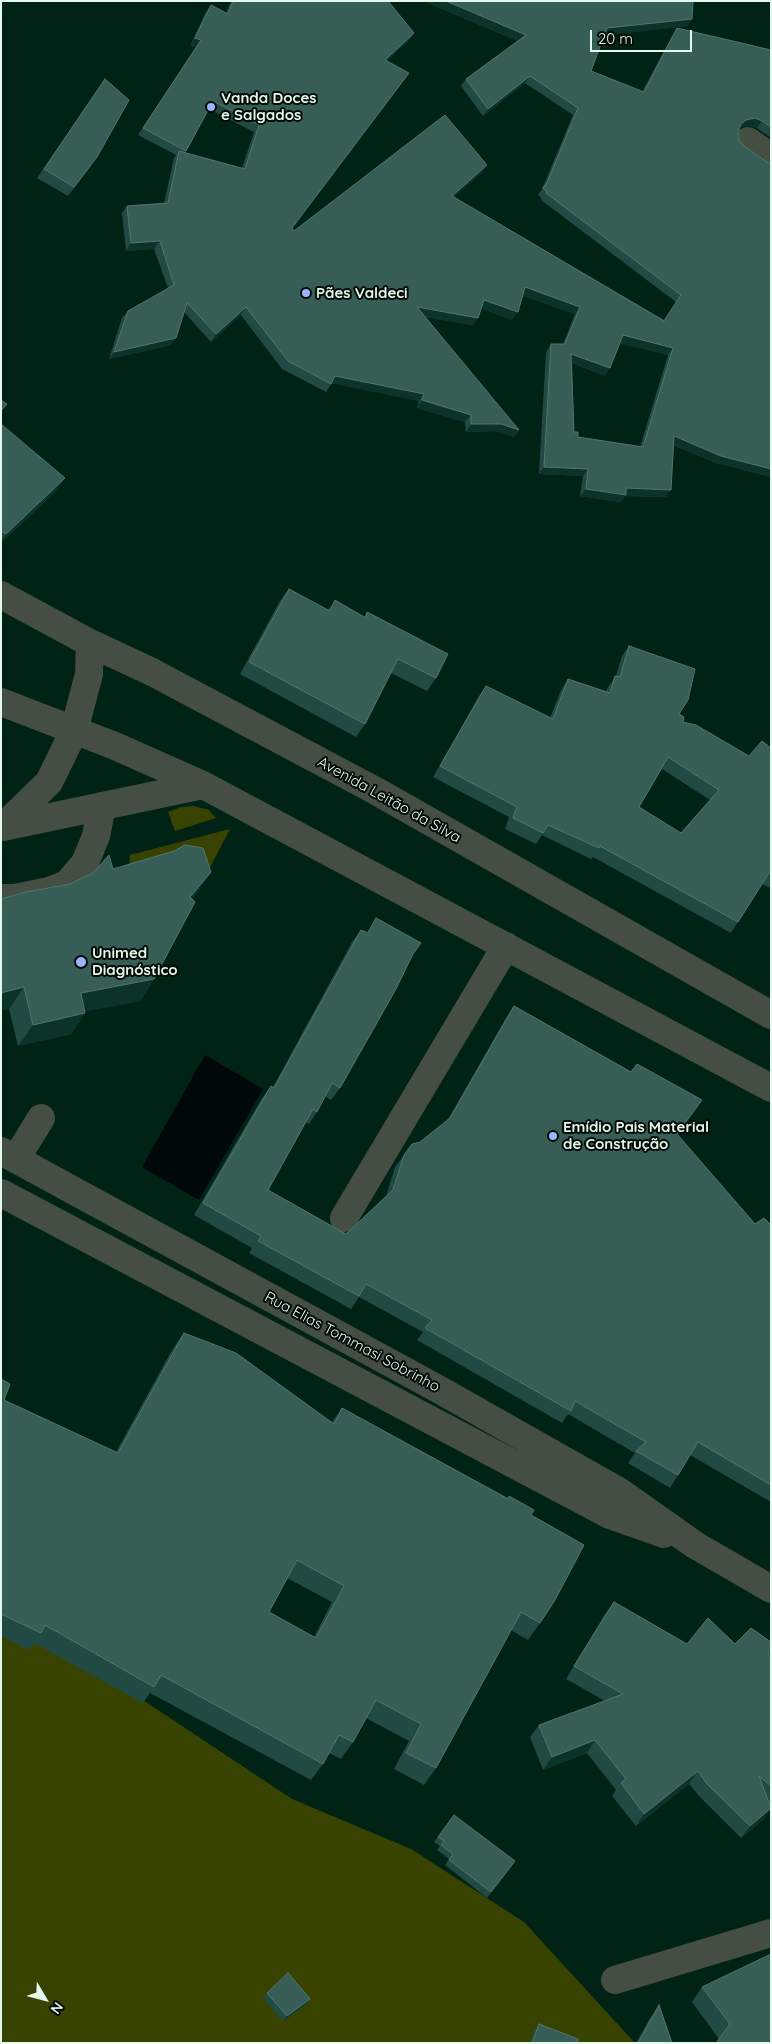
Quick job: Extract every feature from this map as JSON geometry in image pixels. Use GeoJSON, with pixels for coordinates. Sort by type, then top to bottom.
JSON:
{"type":"FeatureCollection","features":[{"type":"Feature","properties":{"kind":"street"},"geometry":{"type":"LineString","coordinates":[[748,141],[771,157]]}},
{"type":"Feature","properties":{"kind":"street","name":"Avenida Leitão da Silva"},"geometry":{"type":"LineString","coordinates":[[1,595],[90,643],[152,672],[376,791],[771,1015]]}},
{"type":"Feature","properties":{"kind":"street"},"geometry":{"type":"LineString","coordinates":[[2,827],[49,782],[74,731],[89,674],[90,643]]}},
{"type":"Feature","properties":{"kind":"street"},"geometry":{"type":"LineString","coordinates":[[1,702],[115,746],[203,785],[771,1088]]}},
{"type":"Feature","properties":{"kind":"street"},"geometry":{"type":"LineString","coordinates":[[2,827],[203,785]]}},
{"type":"Feature","properties":{"kind":"street"},"geometry":{"type":"LineString","coordinates":[[1,898],[49,891],[67,884],[85,863],[96,836],[102,806]]}},
{"type":"Feature","properties":{"kind":"street"},"geometry":{"type":"LineString","coordinates":[[344,1218],[506,946]]}},
{"type":"Feature","properties":{"kind":"street"},"geometry":{"type":"LineString","coordinates":[[8,1156],[41,1118]]}},
{"type":"Feature","properties":{"kind":"street","name":"Rua Elias Tommasi Sobrinho"},"geometry":{"type":"LineString","coordinates":[[8,1156],[440,1390],[603,1482],[695,1545],[771,1589]]}},
{"type":"Feature","properties":{"kind":"street","name":"Rua Elias Tommasi Sobrinho"},"geometry":{"type":"LineString","coordinates":[[1,1193],[610,1515],[695,1545]]}},
{"type":"Feature","properties":{"kind":"street"},"geometry":{"type":"LineString","coordinates":[[615,1980],[771,1933]]}},
{"type":"Feature","properties":{"kind":"green space"},"geometry":{"type":"Polygon","coordinates":[[[194,806],[209,810],[216,818],[175,831],[168,812],[181,807],[194,806]]]}},
{"type":"Feature","properties":{"kind":"green space"},"geometry":{"type":"Polygon","coordinates":[[[230,829],[199,889],[129,870],[130,855],[230,829]]]}},
{"type":"Feature","properties":{"kind":"green space"},"geometry":{"type":"Polygon","coordinates":[[[1,1609],[45,1635],[292,1799],[411,1849],[524,1922],[635,2043],[1,2043],[1,1609]]]}},
{"type":"Feature","properties":{"kind":"shaded area"},"geometry":{"type":"Polygon","coordinates":[[[205,1055],[263,1089],[199,1200],[142,1167],[205,1055]]]}},
{"type":"Feature","properties":{"kind":"building"},"geometry":{"type":"Polygon","coordinates":[[[233,1],[388,1],[414,33],[385,60],[409,73],[292,228],[294,231],[445,115],[487,165],[452,196],[664,321],[681,295],[546,193],[543,188],[547,183],[578,108],[530,76],[488,109],[466,79],[526,35],[446,1],[693,1],[692,19],[607,28],[591,71],[644,92],[677,28],[771,50],[771,127],[755,118],[746,120],[741,124],[738,132],[739,140],[744,146],[771,164],[771,469],[721,456],[674,436],[671,490],[626,488],[626,495],[586,489],[588,469],[544,467],[551,344],[565,344],[580,307],[525,287],[518,312],[484,300],[478,318],[417,307],[519,430],[501,424],[471,424],[471,415],[422,400],[424,394],[335,376],[331,384],[288,361],[246,307],[216,334],[187,303],[176,338],[114,352],[128,311],[174,285],[160,241],[131,243],[127,206],[168,203],[179,151],[245,169],[259,125],[213,101],[186,151],[143,128],[201,40],[195,38],[211,5],[228,14],[233,1]],[[623,335],[610,368],[571,354],[574,432],[578,432],[578,437],[643,447],[673,348],[623,335]]]}},
{"type":"Feature","properties":{"kind":"building"},"geometry":{"type":"Polygon","coordinates":[[[105,79],[129,100],[97,157],[74,187],[44,169],[105,79]]]}},
{"type":"Feature","properties":{"kind":"building"},"geometry":{"type":"Polygon","coordinates":[[[1,400],[7,404],[1,411],[1,400]]]}},
{"type":"Feature","properties":{"kind":"building"},"geometry":{"type":"Polygon","coordinates":[[[1,424],[65,478],[6,534],[1,531],[1,424]]]}},
{"type":"Feature","properties":{"kind":"building"},"geometry":{"type":"Polygon","coordinates":[[[289,589],[330,611],[335,600],[366,618],[367,612],[448,654],[436,678],[398,659],[365,724],[249,662],[289,589]]]}},
{"type":"Feature","properties":{"kind":"building"},"geometry":{"type":"Polygon","coordinates":[[[629,646],[695,669],[688,700],[679,714],[684,717],[683,722],[696,725],[749,756],[762,741],[771,748],[771,874],[769,873],[738,922],[600,846],[599,848],[548,825],[543,833],[513,818],[517,807],[440,766],[486,686],[553,719],[568,679],[610,693],[615,676],[620,677],[629,646]],[[668,757],[639,807],[681,833],[719,790],[668,757]]]}},
{"type":"Feature","properties":{"kind":"building"},"geometry":{"type":"Polygon","coordinates":[[[185,845],[203,848],[211,872],[190,897],[195,902],[154,979],[81,993],[85,1013],[33,1025],[24,987],[1,993],[1,899],[26,892],[70,884],[93,873],[109,855],[113,869],[174,851],[185,845]]]}},
{"type":"Feature","properties":{"kind":"building"},"geometry":{"type":"Polygon","coordinates":[[[376,918],[421,943],[413,954],[396,989],[340,1088],[332,1083],[317,1112],[313,1109],[268,1190],[346,1234],[393,1190],[404,1155],[412,1144],[420,1142],[450,1118],[514,1006],[631,1072],[637,1064],[702,1100],[677,1134],[755,1224],[764,1218],[771,1225],[771,1485],[698,1442],[678,1475],[636,1451],[646,1442],[575,1401],[571,1411],[425,1328],[432,1320],[366,1284],[359,1296],[258,1241],[261,1236],[203,1203],[271,1086],[274,1088],[361,930],[368,933],[376,918]]]}},
{"type":"Feature","properties":{"kind":"building"},"geometry":{"type":"Polygon","coordinates":[[[184,1333],[236,1353],[334,1424],[342,1408],[508,1499],[509,1496],[534,1510],[531,1515],[584,1545],[555,1600],[540,1623],[521,1612],[436,1768],[406,1753],[421,1724],[376,1700],[353,1742],[339,1735],[323,1764],[161,1675],[154,1687],[45,1625],[41,1633],[1,1614],[1,1379],[10,1384],[4,1400],[118,1453],[184,1333]],[[297,1560],[269,1612],[316,1638],[344,1586],[297,1560]]]}},
{"type":"Feature","properties":{"kind":"building"},"geometry":{"type":"Polygon","coordinates":[[[614,1602],[687,1644],[708,1618],[735,1644],[751,1628],[771,1642],[771,1652],[768,1655],[771,1657],[771,1786],[759,1776],[771,1808],[750,1826],[707,1784],[698,1771],[644,1814],[621,1783],[626,1779],[595,1740],[552,1757],[539,1725],[623,1694],[574,1666],[614,1602]]]}},
{"type":"Feature","properties":{"kind":"building"},"geometry":{"type":"Polygon","coordinates":[[[454,1815],[515,1861],[491,1892],[449,1860],[453,1854],[441,1845],[444,1841],[438,1837],[454,1815]]]}},
{"type":"Feature","properties":{"kind":"building"},"geometry":{"type":"Polygon","coordinates":[[[771,1954],[771,2043],[716,2043],[730,2024],[702,1987],[771,1954]]]}},
{"type":"Feature","properties":{"kind":"building"},"geometry":{"type":"Polygon","coordinates":[[[288,1973],[310,1999],[287,2016],[267,1993],[288,1973]]]}},
{"type":"Feature","properties":{"kind":"building"},"geometry":{"type":"Polygon","coordinates":[[[659,2005],[672,2043],[638,2043],[659,2005]]]}},
{"type":"Feature","properties":{"kind":"building"},"geometry":{"type":"Polygon","coordinates":[[[539,2024],[578,2039],[577,2043],[532,2043],[539,2024]]]}},
{"type":"Feature","properties":{"kind":"place","name":"Vanda Doces e Salgados"},"geometry":{"type":"Point","coordinates":[211,107]}},
{"type":"Feature","properties":{"kind":"place","name":"Pães Valdeci"},"geometry":{"type":"Point","coordinates":[306,293]}},
{"type":"Feature","properties":{"kind":"place","name":"Unimed Diagnóstico"},"geometry":{"type":"Point","coordinates":[81,962]}},
{"type":"Feature","properties":{"kind":"place","name":"Emídio Pais Material de Construção"},"geometry":{"type":"Point","coordinates":[553,1136]}}]}
